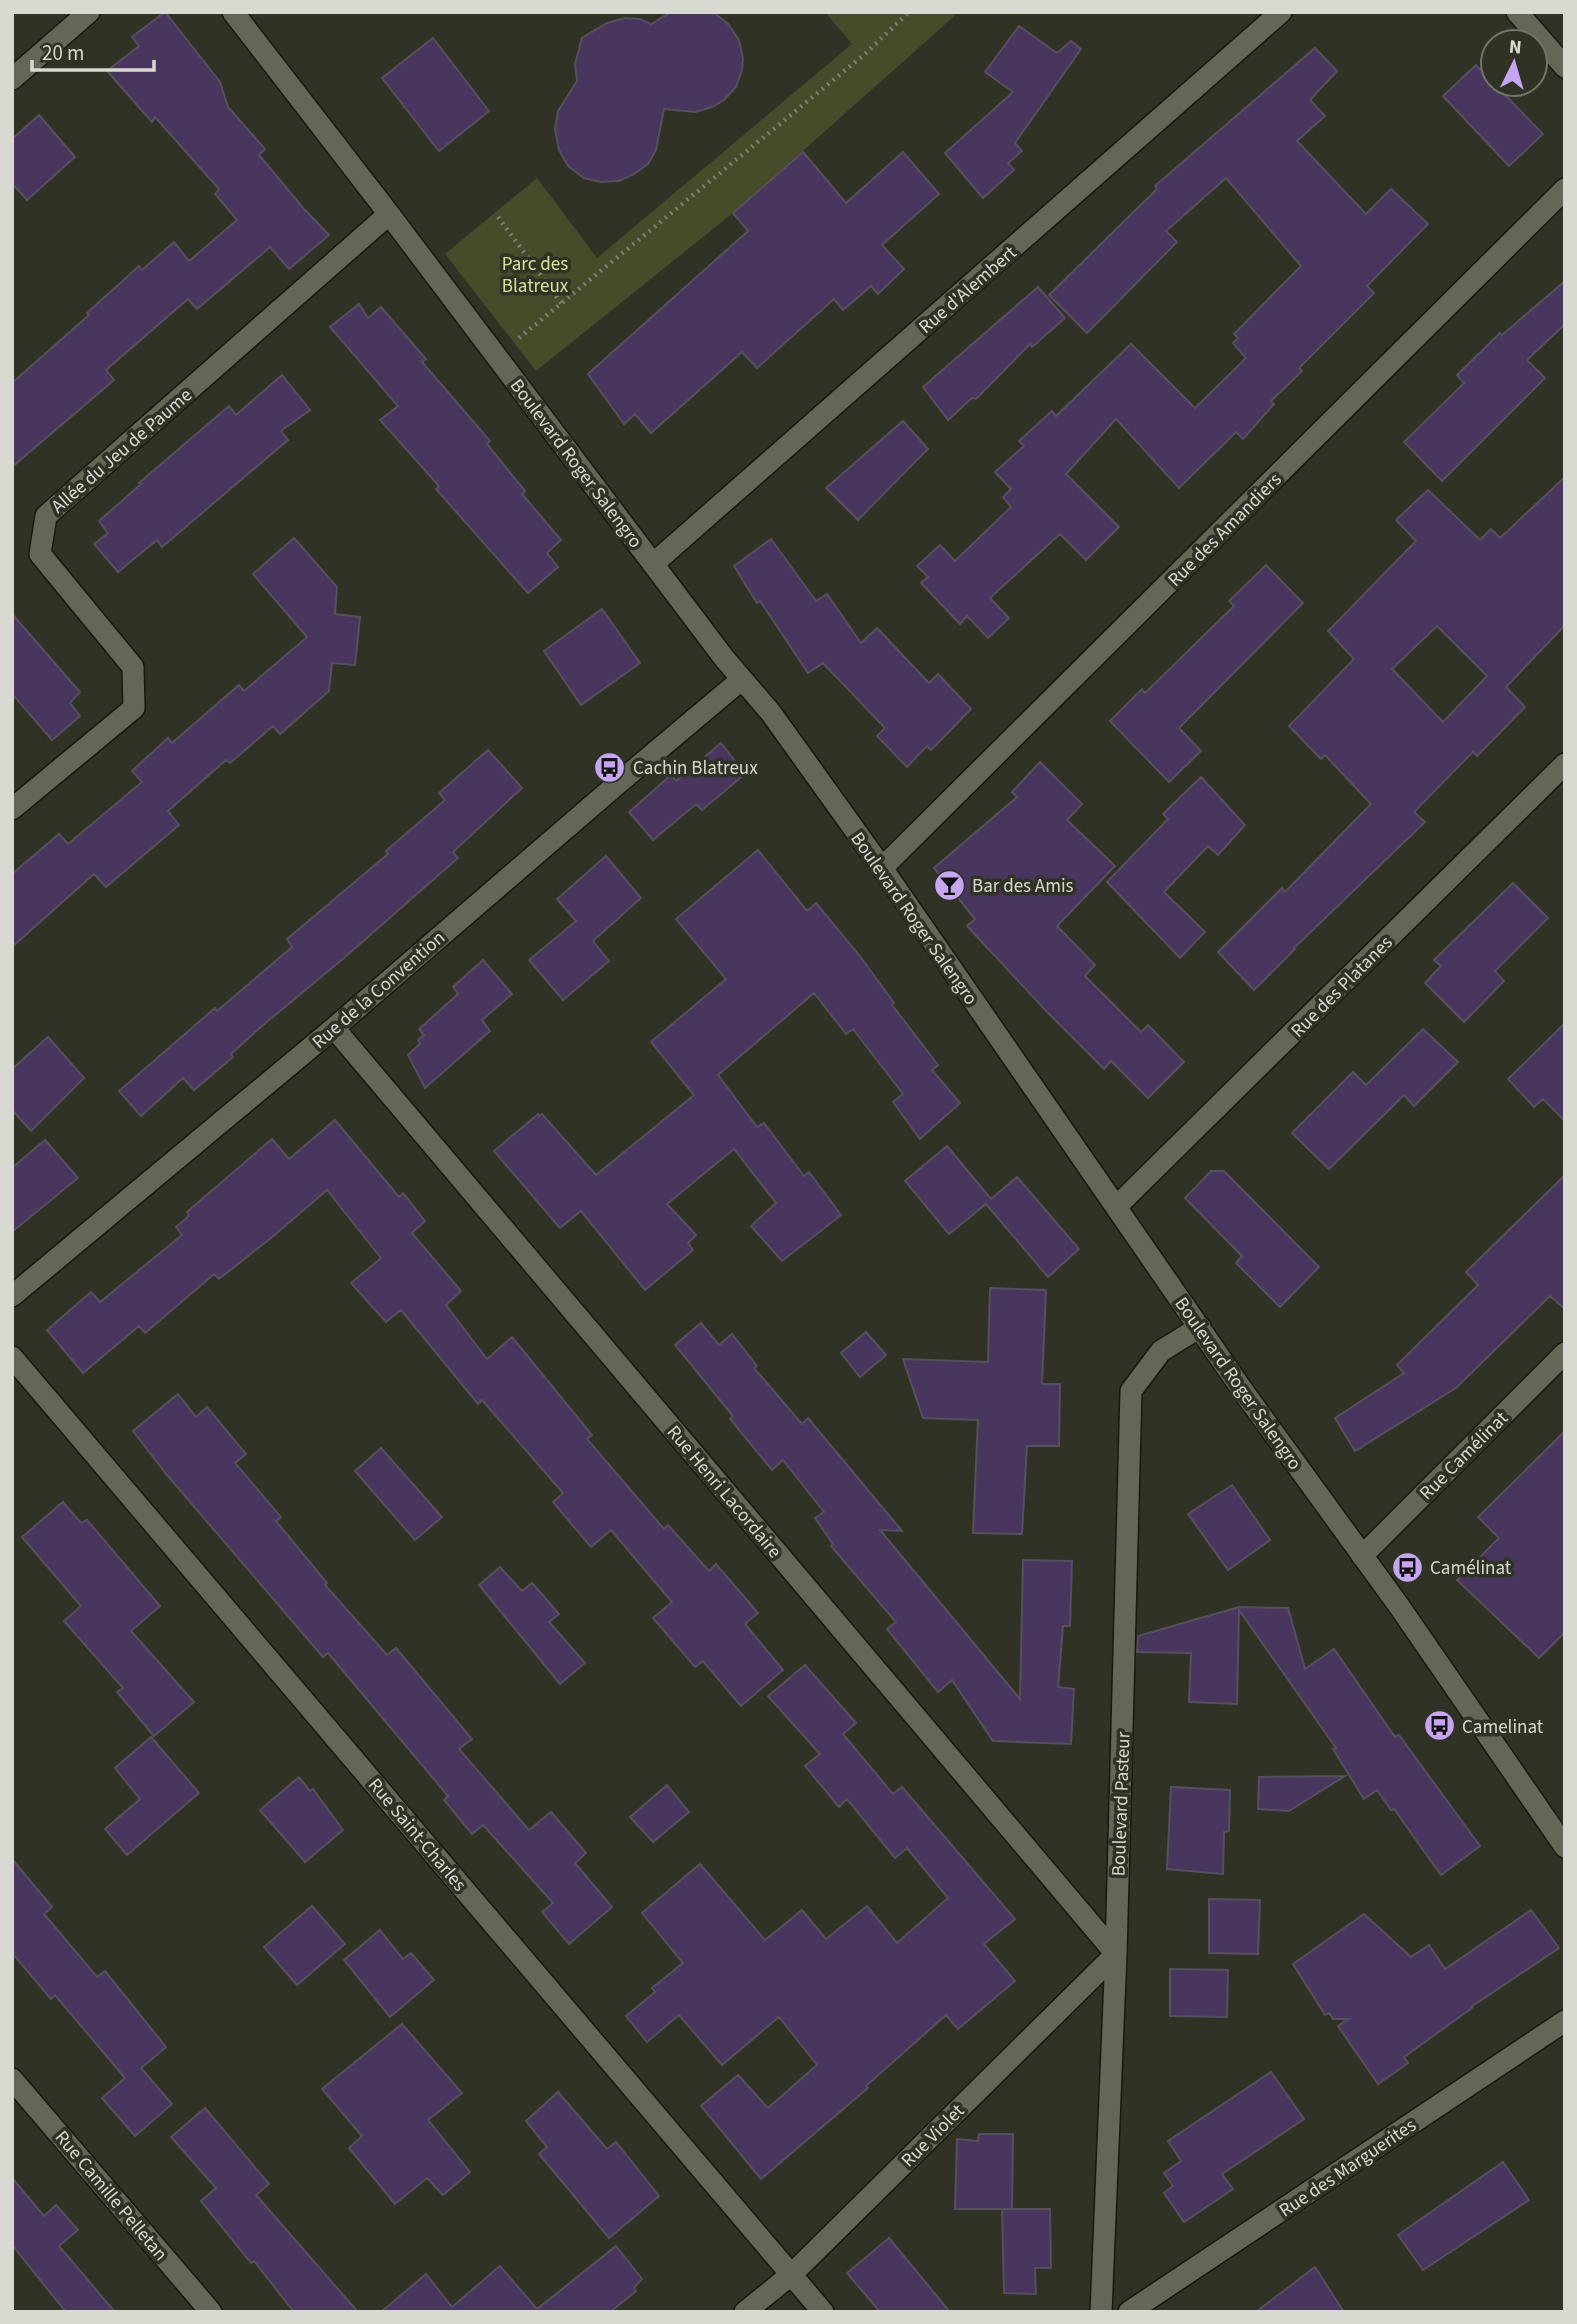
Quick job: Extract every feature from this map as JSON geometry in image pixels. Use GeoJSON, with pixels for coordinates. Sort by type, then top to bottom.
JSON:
{"type":"FeatureCollection","features":[{"type":"Feature","properties":{"kind":"street"},"geometry":{"type":"LineString","coordinates":[[12,79],[89,12]]}},
{"type":"Feature","properties":{"kind":"street","name":"Boulevard Roger Salengro"},"geometry":{"type":"LineString","coordinates":[[233,12],[741,680],[771,713],[882,868],[1242,1391],[1399,1606],[1565,1847]]}},
{"type":"Feature","properties":{"kind":"street","name":"Rue d'Alembert"},"geometry":{"type":"LineString","coordinates":[[653,564],[1281,12]]}},
{"type":"Feature","properties":{"kind":"street"},"geometry":{"type":"LineString","coordinates":[[1517,12],[1565,67]]}},
{"type":"Feature","properties":{"kind":"street","name":"Rue des Amandiers"},"geometry":{"type":"LineString","coordinates":[[882,868],[1565,189]]}},
{"type":"Feature","properties":{"kind":"street","name":"Allée du Jeu de Paume"},"geometry":{"type":"LineString","coordinates":[[12,809],[134,708],[133,667],[40,554],[46,516],[389,214]]}},
{"type":"Feature","properties":{"kind":"street","name":"Rue de la Convention"},"geometry":{"type":"LineString","coordinates":[[12,1296],[334,1028],[741,680]]}},
{"type":"Feature","properties":{"kind":"street","name":"Rue des Platanes"},"geometry":{"type":"LineString","coordinates":[[1116,1207],[1565,764]]}},
{"type":"Feature","properties":{"kind":"street","name":"Rue Henri Lacordaire"},"geometry":{"type":"LineString","coordinates":[[334,1028],[1116,1954]]}},
{"type":"Feature","properties":{"kind":"street","name":"Boulevard Pasteur"},"geometry":{"type":"LineString","coordinates":[[1101,2312],[1116,1954],[1131,1391],[1161,1351],[1200,1327]]}},
{"type":"Feature","properties":{"kind":"street","name":"Rue Camélinat"},"geometry":{"type":"LineString","coordinates":[[1362,1556],[1565,1353]]}},
{"type":"Feature","properties":{"kind":"street","name":"Rue Saint-Charles"},"geometry":{"type":"LineString","coordinates":[[12,1357],[823,2312]]}},
{"type":"Feature","properties":{"kind":"street","name":"Rue Violet"},"geometry":{"type":"LineString","coordinates":[[745,2312],[792,2274],[1116,1954]]}},
{"type":"Feature","properties":{"kind":"street","name":"Rue des Marguerites"},"geometry":{"type":"LineString","coordinates":[[1129,2312],[1565,2021]]}},
{"type":"Feature","properties":{"kind":"street","name":"Rue Camille Pelletan"},"geometry":{"type":"LineString","coordinates":[[12,2079],[211,2312]]}},
{"type":"Feature","properties":{"kind":"path"},"geometry":{"type":"LineString","coordinates":[[496,355],[562,304],[865,54],[909,12]]}},
{"type":"Feature","properties":{"kind":"path"},"geometry":{"type":"LineString","coordinates":[[498,217],[562,304]]}},
{"type":"Feature","properties":{"kind":"green space","name":"Parc des Blatreux"},"geometry":{"type":"Polygon","coordinates":[[[825,12],[959,12],[733,213],[536,371],[445,254],[537,178],[597,258],[852,44],[825,12]]]}},
{"type":"Feature","properties":{"kind":"building"},"geometry":{"type":"Polygon","coordinates":[[[165,12],[220,82],[228,107],[265,149],[259,155],[329,235],[289,269],[270,247],[197,309],[188,299],[106,370],[114,380],[12,467],[12,383],[89,315],[87,313],[139,266],[142,270],[174,242],[189,261],[237,220],[215,194],[219,189],[155,117],[152,122],[107,71],[139,46],[132,37],[165,12]]]}},
{"type":"Feature","properties":{"kind":"building"},"geometry":{"type":"Polygon","coordinates":[[[671,12],[713,12],[728,24],[739,40],[743,58],[736,87],[724,100],[712,107],[695,112],[664,109],[656,150],[648,164],[634,174],[619,181],[601,182],[584,178],[568,166],[559,150],[555,129],[558,111],[577,81],[575,64],[582,38],[607,23],[625,18],[640,19],[651,24],[671,12]]]}},
{"type":"Feature","properties":{"kind":"building"},"geometry":{"type":"Polygon","coordinates":[[[1019,26],[1057,53],[1071,41],[1081,49],[1015,143],[1022,151],[1008,163],[1014,170],[983,198],[945,153],[1013,92],[985,72],[1019,26]]]}},
{"type":"Feature","properties":{"kind":"building"},"geometry":{"type":"Polygon","coordinates":[[[433,38],[489,111],[439,151],[382,78],[433,38]]]}},
{"type":"Feature","properties":{"kind":"building"},"geometry":{"type":"Polygon","coordinates":[[[1315,48],[1337,71],[1310,100],[1325,116],[1297,141],[1366,214],[1391,189],[1428,224],[1367,286],[1374,293],[1299,368],[1302,371],[1271,401],[1274,404],[1243,439],[1236,432],[1179,488],[1116,419],[1066,474],[1119,527],[1086,560],[1060,534],[990,598],[1009,618],[988,638],[967,616],[960,624],[921,583],[928,577],[917,566],[940,545],[955,561],[1011,507],[1003,497],[1011,489],[995,472],[1024,446],[1019,441],[1052,411],[1056,416],[1131,344],[1195,408],[1246,358],[1233,343],[1238,338],[1234,334],[1301,266],[1226,178],[1166,231],[1177,242],[1087,333],[1049,295],[1157,189],[1155,186],[1315,48]]]}},
{"type":"Feature","properties":{"kind":"building"},"geometry":{"type":"Polygon","coordinates":[[[1476,65],[1479,68],[1479,98],[1508,98],[1543,134],[1509,166],[1443,96],[1476,65]]]}},
{"type":"Feature","properties":{"kind":"building"},"geometry":{"type":"Polygon","coordinates":[[[39,115],[75,157],[27,200],[12,183],[12,139],[39,115]]]}},
{"type":"Feature","properties":{"kind":"building"},"geometry":{"type":"Polygon","coordinates":[[[803,152],[846,203],[903,152],[939,194],[882,245],[904,269],[878,294],[871,286],[843,310],[834,299],[757,368],[742,352],[651,433],[635,414],[624,424],[588,374],[748,231],[733,213],[803,152]]]}},
{"type":"Feature","properties":{"kind":"building"},"geometry":{"type":"Polygon","coordinates":[[[1565,281],[1565,324],[1527,360],[1545,378],[1442,481],[1404,442],[1464,383],[1457,375],[1500,333],[1502,335],[1565,281]]]}},
{"type":"Feature","properties":{"kind":"building"},"geometry":{"type":"Polygon","coordinates":[[[1038,287],[1065,318],[1032,347],[1030,344],[976,399],[972,398],[948,420],[923,387],[1038,287]]]}},
{"type":"Feature","properties":{"kind":"building"},"geometry":{"type":"Polygon","coordinates":[[[359,304],[368,318],[381,307],[426,359],[422,362],[490,441],[487,444],[525,491],[522,494],[561,540],[547,553],[558,567],[528,593],[436,489],[439,486],[380,420],[398,406],[330,327],[359,304]]]}},
{"type":"Feature","properties":{"kind":"building"},"geometry":{"type":"Polygon","coordinates":[[[282,375],[310,410],[281,431],[288,440],[162,547],[157,540],[118,572],[94,544],[108,533],[99,521],[229,406],[236,415],[282,375]]]}},
{"type":"Feature","properties":{"kind":"building"},"geometry":{"type":"Polygon","coordinates":[[[903,421],[928,449],[858,520],[826,488],[903,421]]]}},
{"type":"Feature","properties":{"kind":"building"},"geometry":{"type":"Polygon","coordinates":[[[1565,477],[1565,625],[1506,687],[1525,707],[1477,756],[1473,752],[1414,812],[1425,822],[1254,990],[1218,952],[1282,888],[1285,892],[1371,804],[1325,755],[1321,759],[1289,726],[1354,659],[1328,631],[1416,541],[1396,520],[1428,490],[1480,540],[1491,529],[1500,538],[1565,477]],[[1437,626],[1392,669],[1443,722],[1487,676],[1437,626]]]}},
{"type":"Feature","properties":{"kind":"building"},"geometry":{"type":"Polygon","coordinates":[[[294,538],[337,587],[335,614],[360,617],[355,665],[332,663],[329,691],[280,734],[273,726],[230,763],[226,760],[168,811],[179,825],[106,887],[94,874],[12,947],[12,874],[59,834],[68,844],[142,782],[132,771],[168,738],[172,743],[239,685],[244,691],[307,637],[253,574],[294,538]]]}},
{"type":"Feature","properties":{"kind":"building"},"geometry":{"type":"Polygon","coordinates":[[[771,539],[816,601],[827,594],[861,643],[877,628],[929,683],[938,674],[971,709],[931,750],[927,746],[907,767],[877,736],[885,728],[823,663],[808,673],[760,601],[757,603],[734,566],[771,539]]]}},
{"type":"Feature","properties":{"kind":"building"},"geometry":{"type":"Polygon","coordinates":[[[1266,565],[1303,603],[1179,728],[1201,751],[1169,782],[1110,721],[1142,689],[1145,693],[1234,606],[1229,601],[1266,565]]]}},
{"type":"Feature","properties":{"kind":"building"},"geometry":{"type":"Polygon","coordinates":[[[602,609],[640,663],[581,705],[544,651],[602,609]]]}},
{"type":"Feature","properties":{"kind":"building"},"geometry":{"type":"Polygon","coordinates":[[[12,614],[80,692],[70,703],[80,716],[52,740],[12,694],[12,614]]]}},
{"type":"Feature","properties":{"kind":"building"},"geometry":{"type":"Polygon","coordinates":[[[721,743],[745,774],[702,810],[696,804],[653,840],[629,812],[671,775],[676,781],[721,743]]]}},
{"type":"Feature","properties":{"kind":"building"},"geometry":{"type":"Polygon","coordinates":[[[488,750],[522,788],[453,852],[458,858],[262,1026],[231,1054],[233,1057],[194,1090],[183,1078],[141,1116],[119,1091],[215,1008],[217,1011],[292,947],[287,939],[388,854],[386,851],[445,800],[439,793],[488,750]]]}},
{"type":"Feature","properties":{"kind":"building"},"geometry":{"type":"Polygon","coordinates":[[[1040,762],[1082,804],[1067,820],[1115,866],[1057,926],[1095,965],[1085,976],[1141,1032],[1148,1025],[1184,1062],[1148,1098],[1111,1061],[1104,1069],[967,926],[975,919],[934,868],[1017,797],[1012,792],[1040,762]]]}},
{"type":"Feature","properties":{"kind":"building"},"geometry":{"type":"Polygon","coordinates":[[[1201,777],[1245,825],[1218,855],[1208,846],[1164,892],[1205,932],[1180,958],[1107,882],[1168,819],[1163,814],[1201,777]]]}},
{"type":"Feature","properties":{"kind":"building"},"geometry":{"type":"Polygon","coordinates":[[[758,850],[807,911],[816,903],[859,955],[894,1003],[892,1005],[938,1065],[932,1070],[960,1103],[920,1139],[893,1102],[903,1094],[853,1029],[846,1034],[814,993],[718,1075],[757,1127],[764,1123],[804,1176],[809,1172],[841,1215],[782,1261],[751,1226],[776,1203],[734,1149],[667,1204],[696,1235],[688,1243],[693,1250],[645,1290],[581,1211],[560,1228],[494,1151],[538,1114],[542,1114],[596,1175],[694,1095],[651,1042],[726,979],[676,919],[758,850]]]}},
{"type":"Feature","properties":{"kind":"building"},"geometry":{"type":"Polygon","coordinates":[[[606,856],[641,898],[593,941],[609,961],[563,1000],[529,960],[576,921],[557,899],[606,856]]]}},
{"type":"Feature","properties":{"kind":"building"},"geometry":{"type":"Polygon","coordinates":[[[1513,883],[1548,918],[1495,971],[1504,981],[1464,1022],[1425,983],[1441,966],[1434,960],[1513,883]]]}},
{"type":"Feature","properties":{"kind":"building"},"geometry":{"type":"Polygon","coordinates":[[[483,960],[512,994],[482,1020],[490,1031],[425,1088],[408,1055],[420,1044],[418,1040],[424,1035],[419,1029],[458,994],[453,987],[483,960]]]}},
{"type":"Feature","properties":{"kind":"building"},"geometry":{"type":"Polygon","coordinates":[[[1565,1023],[1565,1121],[1543,1099],[1534,1107],[1508,1079],[1565,1023]]]}},
{"type":"Feature","properties":{"kind":"building"},"geometry":{"type":"Polygon","coordinates":[[[1423,1029],[1458,1062],[1414,1106],[1404,1095],[1329,1169],[1292,1133],[1353,1072],[1366,1085],[1423,1029]]]}},
{"type":"Feature","properties":{"kind":"building"},"geometry":{"type":"Polygon","coordinates":[[[48,1037],[84,1078],[31,1131],[12,1110],[12,1069],[48,1037]]]}},
{"type":"Feature","properties":{"kind":"building"},"geometry":{"type":"Polygon","coordinates":[[[335,1120],[399,1197],[403,1193],[425,1221],[412,1233],[461,1291],[446,1305],[487,1359],[512,1337],[592,1435],[587,1439],[664,1529],[668,1525],[709,1571],[716,1564],[758,1613],[745,1624],[783,1670],[741,1706],[703,1661],[695,1667],[653,1618],[672,1602],[611,1530],[591,1547],[553,1502],[563,1493],[482,1400],[478,1404],[401,1310],[386,1322],[351,1283],[381,1258],[327,1190],[219,1279],[214,1274],[145,1333],[139,1326],[83,1373],[47,1330],[91,1292],[100,1302],[182,1235],[176,1227],[189,1216],[187,1212],[272,1139],[289,1159],[335,1120]]]}},
{"type":"Feature","properties":{"kind":"building"},"geometry":{"type":"Polygon","coordinates":[[[45,1140],[78,1178],[12,1232],[12,1168],[45,1140]]]}},
{"type":"Feature","properties":{"kind":"building"},"geometry":{"type":"Polygon","coordinates":[[[947,1146],[991,1199],[1017,1177],[1079,1249],[1048,1277],[986,1204],[949,1234],[905,1181],[947,1146]]]}},
{"type":"Feature","properties":{"kind":"building"},"geometry":{"type":"Polygon","coordinates":[[[1211,1171],[1224,1171],[1319,1267],[1280,1307],[1236,1263],[1242,1256],[1185,1198],[1211,1171]]]}},
{"type":"Feature","properties":{"kind":"building"},"geometry":{"type":"Polygon","coordinates":[[[1565,1175],[1565,1309],[1550,1296],[1456,1388],[1355,1451],[1335,1418],[1404,1373],[1397,1365],[1478,1285],[1466,1272],[1565,1175]]]}},
{"type":"Feature","properties":{"kind":"building"},"geometry":{"type":"Polygon","coordinates":[[[990,1288],[1046,1290],[1042,1384],[1060,1384],[1059,1446],[1027,1446],[1022,1534],[973,1533],[978,1420],[923,1418],[903,1359],[988,1362],[990,1288]]]}},
{"type":"Feature","properties":{"kind":"building"},"geometry":{"type":"Polygon","coordinates":[[[701,1323],[719,1345],[732,1334],[757,1366],[754,1368],[802,1424],[808,1418],[902,1531],[880,1530],[1020,1699],[1023,1560],[1072,1561],[1070,1626],[1063,1626],[1058,1687],[1074,1689],[1071,1744],[993,1741],[952,1680],[938,1692],[887,1629],[896,1622],[831,1546],[833,1544],[815,1518],[824,1512],[783,1460],[772,1470],[730,1419],[733,1416],[675,1345],[701,1323]]]}},
{"type":"Feature","properties":{"kind":"building"},"geometry":{"type":"Polygon","coordinates":[[[866,1332],[886,1355],[860,1377],[841,1353],[866,1332]]]}},
{"type":"Feature","properties":{"kind":"building"},"geometry":{"type":"Polygon","coordinates":[[[178,1394],[196,1417],[207,1407],[246,1454],[235,1463],[281,1517],[276,1521],[327,1583],[325,1585],[387,1655],[396,1648],[472,1739],[459,1749],[529,1830],[551,1812],[586,1853],[575,1863],[612,1907],[569,1944],[542,1912],[553,1903],[483,1825],[472,1834],[444,1800],[448,1796],[328,1653],[323,1657],[167,1475],[133,1431],[178,1394]]]}},
{"type":"Feature","properties":{"kind":"building"},"geometry":{"type":"Polygon","coordinates":[[[1565,1431],[1565,1632],[1539,1658],[1457,1580],[1499,1538],[1478,1517],[1565,1431]]]}},
{"type":"Feature","properties":{"kind":"building"},"geometry":{"type":"Polygon","coordinates":[[[381,1448],[442,1517],[415,1540],[355,1471],[381,1448]]]}},
{"type":"Feature","properties":{"kind":"building"},"geometry":{"type":"Polygon","coordinates":[[[1232,1485],[1270,1540],[1228,1570],[1188,1514],[1232,1485]]]}},
{"type":"Feature","properties":{"kind":"building"},"geometry":{"type":"Polygon","coordinates":[[[63,1502],[81,1523],[87,1520],[160,1606],[131,1631],[194,1702],[154,1736],[117,1692],[123,1688],[64,1621],[81,1606],[22,1537],[63,1502]]]}},
{"type":"Feature","properties":{"kind":"building"},"geometry":{"type":"Polygon","coordinates":[[[500,1567],[522,1591],[532,1583],[559,1614],[549,1622],[585,1663],[560,1684],[479,1585],[500,1567]]]}},
{"type":"Feature","properties":{"kind":"building"},"geometry":{"type":"Polygon","coordinates":[[[1239,1607],[1288,1608],[1305,1669],[1334,1649],[1395,1737],[1399,1735],[1480,1846],[1441,1875],[1394,1809],[1391,1810],[1377,1790],[1364,1799],[1333,1749],[1336,1748],[1239,1610],[1237,1704],[1189,1702],[1191,1653],[1137,1652],[1138,1636],[1239,1607]]]}},
{"type":"Feature","properties":{"kind":"building"},"geometry":{"type":"Polygon","coordinates":[[[805,1665],[856,1723],[843,1734],[893,1794],[902,1787],[1015,1919],[984,1944],[1015,1981],[958,2029],[946,2015],[866,2086],[868,2088],[761,2179],[701,2106],[738,2075],[768,2108],[817,2065],[779,2017],[722,2065],[679,2015],[647,2042],[626,2016],[655,1992],[652,1988],[683,1963],[642,1913],[700,1864],[765,1940],[802,1910],[826,1939],[867,1906],[897,1943],[948,1898],[907,1848],[895,1858],[847,1799],[839,1807],[805,1766],[820,1754],[768,1696],[805,1665]]]}},
{"type":"Feature","properties":{"kind":"building"},"geometry":{"type":"Polygon","coordinates":[[[151,1737],[199,1793],[127,1855],[105,1829],[140,1799],[115,1768],[151,1737]]]}},
{"type":"Feature","properties":{"kind":"building"},"geometry":{"type":"Polygon","coordinates":[[[1345,1776],[1289,1811],[1258,1809],[1259,1777],[1345,1776]]]}},
{"type":"Feature","properties":{"kind":"building"},"geometry":{"type":"Polygon","coordinates":[[[299,1777],[310,1791],[313,1789],[343,1830],[305,1862],[260,1810],[299,1777]]]}},
{"type":"Feature","properties":{"kind":"building"},"geometry":{"type":"Polygon","coordinates":[[[667,1785],[689,1812],[653,1842],[630,1817],[667,1785]]]}},
{"type":"Feature","properties":{"kind":"building"},"geometry":{"type":"Polygon","coordinates":[[[1171,1787],[1230,1790],[1229,1831],[1224,1832],[1223,1874],[1167,1869],[1171,1787]]]}},
{"type":"Feature","properties":{"kind":"building"},"geometry":{"type":"Polygon","coordinates":[[[12,1859],[52,1907],[44,1914],[97,1977],[105,1971],[166,2047],[141,2068],[172,2104],[135,2136],[102,2098],[125,2078],[55,1995],[51,1999],[12,1953],[12,1859]]]}},
{"type":"Feature","properties":{"kind":"building"},"geometry":{"type":"Polygon","coordinates":[[[1209,1899],[1260,1900],[1258,1954],[1209,1953],[1209,1899]]]}},
{"type":"Feature","properties":{"kind":"building"},"geometry":{"type":"Polygon","coordinates":[[[312,1906],[345,1944],[297,1985],[264,1947],[312,1906]]]}},
{"type":"Feature","properties":{"kind":"building"},"geometry":{"type":"Polygon","coordinates":[[[1531,1910],[1559,1948],[1471,2007],[1404,2057],[1408,2063],[1378,2084],[1338,2026],[1348,2019],[1333,2019],[1329,2013],[1325,2015],[1293,1964],[1364,1914],[1411,1957],[1429,1945],[1445,1969],[1531,1910]]]}},
{"type":"Feature","properties":{"kind":"building"},"geometry":{"type":"Polygon","coordinates":[[[380,1930],[403,1959],[411,1953],[434,1980],[390,2017],[344,1960],[380,1930]]]}},
{"type":"Feature","properties":{"kind":"building"},"geometry":{"type":"Polygon","coordinates":[[[1170,1969],[1228,1970],[1227,2017],[1170,2016],[1170,1969]]]}},
{"type":"Feature","properties":{"kind":"building"},"geometry":{"type":"Polygon","coordinates":[[[402,2024],[462,2093],[428,2120],[470,2172],[443,2195],[427,2178],[395,2204],[349,2148],[362,2136],[322,2089],[402,2024]]]}},
{"type":"Feature","properties":{"kind":"building"},"geometry":{"type":"Polygon","coordinates":[[[1271,2072],[1304,2119],[1222,2174],[1233,2189],[1184,2222],[1164,2193],[1173,2186],[1164,2173],[1181,2161],[1168,2141],[1271,2072]]]}},
{"type":"Feature","properties":{"kind":"building"},"geometry":{"type":"Polygon","coordinates":[[[558,2092],[607,2149],[616,2142],[659,2196],[609,2238],[539,2154],[547,2147],[526,2121],[558,2092]]]}},
{"type":"Feature","properties":{"kind":"building"},"geometry":{"type":"Polygon","coordinates":[[[205,2108],[269,2184],[256,2195],[358,2312],[294,2312],[201,2201],[216,2188],[171,2137],[205,2108]]]}},
{"type":"Feature","properties":{"kind":"building"},"geometry":{"type":"Polygon","coordinates":[[[979,2134],[1013,2134],[1012,2209],[955,2209],[957,2139],[978,2141],[979,2134]]]}},
{"type":"Feature","properties":{"kind":"building"},"geometry":{"type":"Polygon","coordinates":[[[1503,2162],[1529,2200],[1423,2270],[1398,2235],[1503,2162]]]}},
{"type":"Feature","properties":{"kind":"building"},"geometry":{"type":"Polygon","coordinates":[[[12,2178],[44,2216],[56,2205],[78,2230],[59,2246],[115,2312],[66,2312],[12,2245],[12,2178]]]}},
{"type":"Feature","properties":{"kind":"building"},"geometry":{"type":"Polygon","coordinates":[[[1002,2209],[1050,2209],[1051,2268],[1035,2268],[1036,2294],[1004,2293],[1002,2209]]]}},
{"type":"Feature","properties":{"kind":"building"},"geometry":{"type":"Polygon","coordinates":[[[889,2238],[950,2312],[880,2312],[847,2273],[889,2238]]]}},
{"type":"Feature","properties":{"kind":"building"},"geometry":{"type":"Polygon","coordinates":[[[616,2246],[642,2279],[634,2288],[636,2291],[610,2312],[381,2312],[426,2274],[452,2307],[500,2266],[537,2309],[616,2246]]]}},
{"type":"Feature","properties":{"kind":"building"},"geometry":{"type":"Polygon","coordinates":[[[1315,2267],[1344,2312],[1256,2312],[1315,2267]]]}},
{"type":"Feature","properties":{"kind":"place","name":"Cachin Blatreux"},"geometry":{"type":"Point","coordinates":[610,767]}},
{"type":"Feature","properties":{"kind":"place","name":"Bar des Amis"},"geometry":{"type":"Point","coordinates":[949,885]}},
{"type":"Feature","properties":{"kind":"place","name":"Camélinat"},"geometry":{"type":"Point","coordinates":[1407,1567]}},
{"type":"Feature","properties":{"kind":"place","name":"Camelinat"},"geometry":{"type":"Point","coordinates":[1439,1726]}}]}
